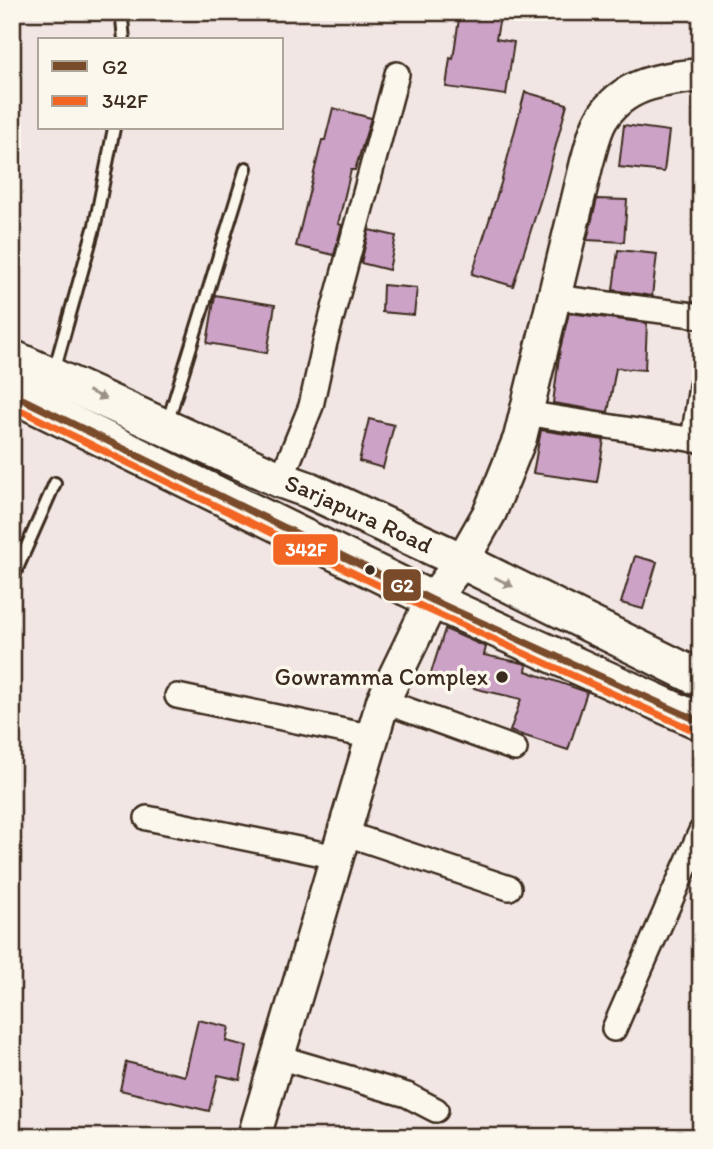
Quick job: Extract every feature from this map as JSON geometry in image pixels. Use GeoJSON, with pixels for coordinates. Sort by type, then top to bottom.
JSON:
{"type":"FeatureCollection","features":[{"type":"Feature","properties":{"kind":"main road","name":"Sarjapura Road"},"geometry":{"type":"LineString","coordinates":[[12,358],[75,436],[701,722]]}},
{"type":"Feature","properties":{"kind":"main road","name":"Sarjapura Road"},"geometry":{"type":"LineString","coordinates":[[37,390],[166,427],[281,480],[309,489],[701,679]]}},
{"type":"Feature","properties":{"kind":"street"},"geometry":{"type":"LineString","coordinates":[[281,480],[310,406],[324,342],[397,74]]}},
{"type":"Feature","properties":{"kind":"street"},"geometry":{"type":"LineString","coordinates":[[254,1137],[383,701],[432,600],[462,561],[490,512],[520,438],[587,162],[601,121],[621,96],[657,80],[701,75]]}},
{"type":"Feature","properties":{"kind":"street"},"geometry":{"type":"LineString","coordinates":[[554,297],[701,316]]}},
{"type":"Feature","properties":{"kind":"street"},"geometry":{"type":"LineString","coordinates":[[525,413],[697,441],[701,386]]}},
{"type":"Feature","properties":{"kind":"street"},"geometry":{"type":"LineString","coordinates":[[177,696],[373,737]]}},
{"type":"Feature","properties":{"kind":"street"},"geometry":{"type":"LineString","coordinates":[[383,701],[515,749]]}},
{"type":"Feature","properties":{"kind":"street"},"geometry":{"type":"LineString","coordinates":[[146,818],[341,845],[509,888]]}},
{"type":"Feature","properties":{"kind":"street"},"geometry":{"type":"LineString","coordinates":[[614,1029],[701,831]]}},
{"type":"Feature","properties":{"kind":"street"},"geometry":{"type":"LineString","coordinates":[[278,1057],[407,1095],[436,1110]]}},
{"type":"Feature","properties":{"kind":"lane"},"geometry":{"type":"LineString","coordinates":[[118,12],[122,19],[124,38]]}},
{"type":"Feature","properties":{"kind":"lane"},"geometry":{"type":"LineString","coordinates":[[37,390],[95,225],[114,130]]}},
{"type":"Feature","properties":{"kind":"lane"},"geometry":{"type":"LineString","coordinates":[[166,427],[247,168]]}},
{"type":"Feature","properties":{"kind":"lane"},"geometry":{"type":"LineString","coordinates":[[12,580],[55,483]]}},
{"type":"Feature","properties":{"kind":"building"},"geometry":{"type":"Polygon","coordinates":[[[460,12],[501,12],[496,39],[514,42],[506,95],[446,87],[460,12]]]}},
{"type":"Feature","properties":{"kind":"building"},"geometry":{"type":"Polygon","coordinates":[[[525,92],[567,104],[545,186],[513,286],[472,274],[501,183],[525,92]]]}},
{"type":"Feature","properties":{"kind":"building"},"geometry":{"type":"Polygon","coordinates":[[[333,108],[371,118],[355,170],[351,170],[338,224],[342,225],[334,255],[296,246],[322,140],[325,140],[333,108]]]}},
{"type":"Feature","properties":{"kind":"building"},"geometry":{"type":"Polygon","coordinates":[[[624,125],[669,131],[664,172],[619,167],[624,125]]]}},
{"type":"Feature","properties":{"kind":"building"},"geometry":{"type":"Polygon","coordinates":[[[597,199],[627,200],[624,242],[587,240],[597,199]]]}},
{"type":"Feature","properties":{"kind":"building"},"geometry":{"type":"Polygon","coordinates":[[[369,230],[396,236],[389,270],[361,263],[369,230]]]}},
{"type":"Feature","properties":{"kind":"building"},"geometry":{"type":"Polygon","coordinates":[[[618,250],[657,254],[652,296],[613,290],[618,250]]]}},
{"type":"Feature","properties":{"kind":"building"},"geometry":{"type":"Polygon","coordinates":[[[383,285],[417,288],[414,315],[382,312],[383,285]]]}},
{"type":"Feature","properties":{"kind":"building"},"geometry":{"type":"Polygon","coordinates":[[[215,295],[275,305],[267,353],[207,343],[215,295]]]}},
{"type":"Feature","properties":{"kind":"building"},"geometry":{"type":"Polygon","coordinates":[[[569,313],[647,323],[645,370],[616,368],[608,412],[553,403],[560,349],[569,313]]]}},
{"type":"Feature","properties":{"kind":"building"},"geometry":{"type":"Polygon","coordinates":[[[369,419],[394,425],[383,468],[359,461],[369,419]]]}},
{"type":"Feature","properties":{"kind":"building"},"geometry":{"type":"Polygon","coordinates":[[[541,430],[604,440],[597,482],[533,473],[541,430]]]}},
{"type":"Feature","properties":{"kind":"building"},"geometry":{"type":"Polygon","coordinates":[[[635,556],[657,562],[643,609],[621,603],[635,556]]]}},
{"type":"Feature","properties":{"kind":"building"},"geometry":{"type":"Polygon","coordinates":[[[445,629],[486,647],[484,655],[523,663],[527,665],[526,671],[587,692],[568,750],[510,731],[521,699],[477,689],[431,673],[445,629]]]}},
{"type":"Feature","properties":{"kind":"building"},"geometry":{"type":"Polygon","coordinates":[[[198,1020],[229,1027],[226,1041],[247,1046],[240,1080],[218,1075],[209,1111],[120,1090],[126,1062],[185,1076],[198,1020]]]}},
{"type":"Feature","properties":{"kind":"transit line","name":"G2"},"geometry":{"type":"LineString","coordinates":[[12,394],[432,600],[701,722]]}},
{"type":"Feature","properties":{"kind":"transit line","name":"342F"},"geometry":{"type":"LineString","coordinates":[[12,406],[427,609],[697,732]]}},
{"type":"Feature","properties":{"kind":"place","name":"Gowramma Complex"},"geometry":{"type":"Point","coordinates":[502,677]}}]}
